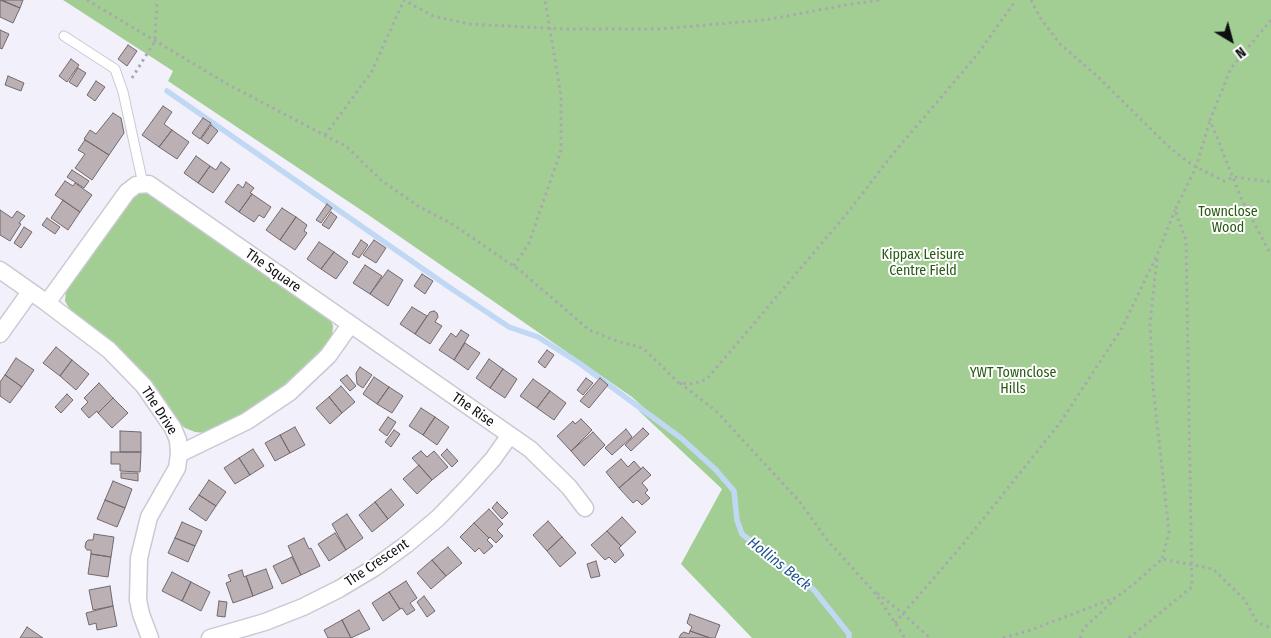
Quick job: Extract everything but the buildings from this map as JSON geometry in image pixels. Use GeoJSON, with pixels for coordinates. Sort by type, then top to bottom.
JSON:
{"type":"FeatureCollection","features":[{"type":"Feature","properties":{"kind":"street"},"geometry":{"type":"LineString","coordinates":[[47,303],[127,192],[136,185],[143,184]]}},
{"type":"Feature","properties":{"kind":"street","name":"The Square"},"geometry":{"type":"LineString","coordinates":[[143,184],[155,187],[350,325]]}},
{"type":"Feature","properties":{"kind":"street","name":"The Drive"},"geometry":{"type":"LineString","coordinates":[[0,270],[109,350],[144,386],[173,428],[178,440],[177,468],[150,517],[141,544],[139,558],[138,600],[140,614],[150,638]]}},
{"type":"Feature","properties":{"kind":"street"},"geometry":{"type":"LineString","coordinates":[[0,334],[30,292]]}},
{"type":"Feature","properties":{"kind":"street"},"geometry":{"type":"LineString","coordinates":[[179,454],[247,421],[290,392],[328,356],[350,325]]}},
{"type":"Feature","properties":{"kind":"street","name":"The Rise"},"geometry":{"type":"LineString","coordinates":[[350,325],[530,449],[550,467],[585,508]]}},
{"type":"Feature","properties":{"kind":"street","name":"The Crescent"},"geometry":{"type":"LineString","coordinates":[[210,638],[265,622],[303,607],[339,589],[374,568],[438,518],[493,459],[510,435]]}},
{"type":"Feature","properties":{"kind":"lane"},"geometry":{"type":"LineString","coordinates":[[64,36],[115,69],[123,92],[143,184]]}},
{"type":"Feature","properties":{"kind":"path"},"geometry":{"type":"LineString","coordinates":[[86,0],[229,84],[347,147],[381,180],[418,206],[454,225],[514,266],[589,330],[617,341],[643,348],[679,383],[715,410],[800,502],[826,540],[876,594],[905,638]]}},
{"type":"Feature","properties":{"kind":"path"},"geometry":{"type":"LineString","coordinates":[[123,92],[155,41],[157,0]]}},
{"type":"Feature","properties":{"kind":"path"},"geometry":{"type":"LineString","coordinates":[[326,135],[371,73],[404,0],[433,16],[469,24],[550,28],[659,29],[765,20],[880,0]]}},
{"type":"Feature","properties":{"kind":"path"},"geometry":{"type":"LineString","coordinates":[[514,266],[529,243],[561,150],[561,96],[545,0]]}},
{"type":"Feature","properties":{"kind":"path"},"geometry":{"type":"LineString","coordinates":[[679,383],[694,384],[707,379],[850,211],[892,155],[977,54],[1016,0]]}},
{"type":"Feature","properties":{"kind":"path"},"geometry":{"type":"LineString","coordinates":[[1031,0],[1041,19],[1061,45],[1096,75],[1169,147],[1196,167],[1224,181],[1234,177],[1271,182]]}},
{"type":"Feature","properties":{"kind":"path"},"geometry":{"type":"LineString","coordinates":[[895,623],[959,549],[1060,422],[1122,328],[1196,167],[1210,120],[1231,68],[1271,20]]}},
{"type":"Feature","properties":{"kind":"path"},"geometry":{"type":"LineString","coordinates":[[1210,120],[1241,198],[1271,255]]}},
{"type":"Feature","properties":{"kind":"path"},"geometry":{"type":"LineString","coordinates":[[1129,638],[1192,587],[1186,240],[1175,210]]}},
{"type":"Feature","properties":{"kind":"path"},"geometry":{"type":"LineString","coordinates":[[1080,638],[1083,629],[1162,559],[1169,532],[1153,386],[1150,324],[1157,255]]}},
{"type":"Feature","properties":{"kind":"path"},"geometry":{"type":"LineString","coordinates":[[1162,559],[1213,569],[1245,600],[1257,622],[1271,628]]}},
{"type":"Feature","properties":{"kind":"path"},"geometry":{"type":"LineString","coordinates":[[868,587],[902,613],[930,638]]}},
{"type":"Feature","properties":{"kind":"path"},"geometry":{"type":"LineString","coordinates":[[1003,638],[1031,630],[1117,597]]}},
{"type":"Feature","properties":{"kind":"green space","name":"Kippax Leisure Centre Field"},"geometry":{"type":"Polygon","coordinates":[[[63,0],[1271,0],[1271,638],[752,638],[681,564],[722,489],[639,411],[643,407],[632,397],[367,214],[168,81],[173,71],[63,0]]]}},
{"type":"Feature","properties":{"kind":"green space"},"geometry":{"type":"Polygon","coordinates":[[[146,191],[331,321],[333,326],[332,337],[289,383],[255,407],[205,433],[185,428],[177,421],[167,403],[143,372],[114,344],[70,310],[65,301],[66,291],[132,197],[138,192],[146,191]]]}},
{"type":"Feature","properties":{"kind":"waterway","name":"Hollins Beck"},"geometry":{"type":"LineString","coordinates":[[167,91],[509,327],[538,337],[579,363],[681,438],[716,470],[734,491],[737,520],[742,534],[814,590],[849,634],[849,638]]}},
{"type":"Feature","properties":{"kind":"park label","name":"Townclose Wood"},"geometry":{"type":"Point","coordinates":[1228,220]}},
{"type":"Feature","properties":{"kind":"park label","name":"YWT Townclose Hills"},"geometry":{"type":"Point","coordinates":[1013,382]}}]}
